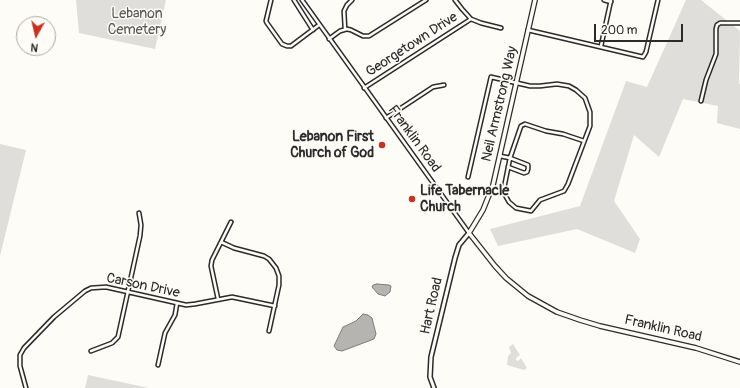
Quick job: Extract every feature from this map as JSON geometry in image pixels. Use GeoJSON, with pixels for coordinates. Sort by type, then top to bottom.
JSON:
{"type":"FeatureCollection","features":[{"type":"Feature","properties":{"kind":"main road","name":"Neil Armstrong Way"},"geometry":{"type":"LineString","coordinates":[[469,233],[484,210],[488,200],[535,0]]}},
{"type":"Feature","properties":{"kind":"main road","name":"Franklin Road"},"geometry":{"type":"LineString","coordinates":[[469,233],[506,278],[528,296],[557,312],[600,326],[702,349],[740,362]]}},
{"type":"Feature","properties":{"kind":"street"},"geometry":{"type":"LineString","coordinates":[[271,0],[266,21],[282,44],[291,46],[319,25]]}},
{"type":"Feature","properties":{"kind":"street"},"geometry":{"type":"LineString","coordinates":[[294,0],[313,30]]}},
{"type":"Feature","properties":{"kind":"street","name":"Franklin Road"},"geometry":{"type":"LineString","coordinates":[[302,0],[469,233]]}},
{"type":"Feature","properties":{"kind":"street"},"geometry":{"type":"LineString","coordinates":[[345,29],[344,11],[352,0]]}},
{"type":"Feature","properties":{"kind":"street"},"geometry":{"type":"LineString","coordinates":[[329,39],[345,29],[351,30],[363,36],[369,36],[426,0]]}},
{"type":"Feature","properties":{"kind":"street"},"geometry":{"type":"LineString","coordinates":[[455,0],[471,19],[501,28]]}},
{"type":"Feature","properties":{"kind":"street"},"geometry":{"type":"LineString","coordinates":[[601,46],[611,1],[604,0]]}},
{"type":"Feature","properties":{"kind":"street"},"geometry":{"type":"LineString","coordinates":[[528,30],[643,57],[646,52],[658,0]]}},
{"type":"Feature","properties":{"kind":"street","name":"Georgetown Drive"},"geometry":{"type":"LineString","coordinates":[[364,88],[471,19]]}},
{"type":"Feature","properties":{"kind":"street"},"geometry":{"type":"LineString","coordinates":[[701,102],[706,80],[716,54],[717,25],[720,23],[740,22]]}},
{"type":"Feature","properties":{"kind":"street"},"geometry":{"type":"LineString","coordinates":[[468,177],[491,77],[530,86],[557,84],[569,86],[585,98],[590,112],[590,126],[568,184],[564,190],[540,200],[530,211],[516,208],[509,202],[505,195],[504,188],[510,158],[521,126],[525,124],[584,141]]}},
{"type":"Feature","properties":{"kind":"street"},"geometry":{"type":"LineString","coordinates":[[386,118],[433,87],[444,85]]}},
{"type":"Feature","properties":{"kind":"street"},"geometry":{"type":"LineString","coordinates":[[499,156],[510,158],[528,165],[528,169],[527,172],[524,173],[508,167]]}},
{"type":"Feature","properties":{"kind":"street"},"geometry":{"type":"LineString","coordinates":[[91,351],[108,345],[117,338],[140,236],[141,225],[139,213]]}},
{"type":"Feature","properties":{"kind":"street"},"geometry":{"type":"LineString","coordinates":[[218,299],[211,264],[214,253],[231,222]]}},
{"type":"Feature","properties":{"kind":"street","name":"Hart Road"},"geometry":{"type":"LineString","coordinates":[[434,388],[430,377],[432,357],[454,258],[459,245],[469,233]]}},
{"type":"Feature","properties":{"kind":"street"},"geometry":{"type":"LineString","coordinates":[[220,242],[234,248],[264,256],[272,262],[278,272],[280,281],[269,331]]}},
{"type":"Feature","properties":{"kind":"street","name":"Carson Drive"},"geometry":{"type":"LineString","coordinates":[[26,388],[20,369],[20,355],[27,344],[54,317],[91,288],[103,286],[191,305],[234,297],[274,306]]}},
{"type":"Feature","properties":{"kind":"street"},"geometry":{"type":"LineString","coordinates":[[158,365],[165,333],[175,315],[177,303]]}},
{"type":"Feature","properties":{"kind":"green space","name":"Lebanon Cemetery"},"geometry":{"type":"Polygon","coordinates":[[[76,0],[166,0],[155,49],[79,33],[76,0]]]}},
{"type":"Feature","properties":{"kind":"green space"},"geometry":{"type":"Polygon","coordinates":[[[686,0],[701,0],[740,31],[740,129],[717,123],[718,106],[683,99],[659,157],[634,135],[614,201],[640,239],[635,253],[577,229],[498,246],[490,229],[580,206],[626,81],[647,87],[686,0]]]}},
{"type":"Feature","properties":{"kind":"green space"},"geometry":{"type":"Polygon","coordinates":[[[0,144],[26,150],[0,256],[0,144]]]}},
{"type":"Feature","properties":{"kind":"green space"},"geometry":{"type":"Polygon","coordinates":[[[513,344],[520,355],[516,358],[516,360],[518,361],[521,358],[527,368],[524,370],[507,365],[508,356],[511,353],[509,347],[513,344]]]}},
{"type":"Feature","properties":{"kind":"green space"},"geometry":{"type":"Polygon","coordinates":[[[88,375],[149,388],[85,388],[88,375]]]}},
{"type":"Feature","properties":{"kind":"shaded area"},"geometry":{"type":"Polygon","coordinates":[[[377,284],[391,286],[390,292],[385,296],[378,294],[372,287],[373,285],[377,284]]]}},
{"type":"Feature","properties":{"kind":"shaded area"},"geometry":{"type":"Polygon","coordinates":[[[363,314],[372,318],[376,334],[374,339],[342,351],[337,350],[334,346],[343,327],[356,321],[363,314]]]}},
{"type":"Feature","properties":{"kind":"place","name":"Lebanon First Church of God"},"geometry":{"type":"Point","coordinates":[382,145]}},
{"type":"Feature","properties":{"kind":"place","name":"Life Tabernacle Church"},"geometry":{"type":"Point","coordinates":[412,199]}}]}
